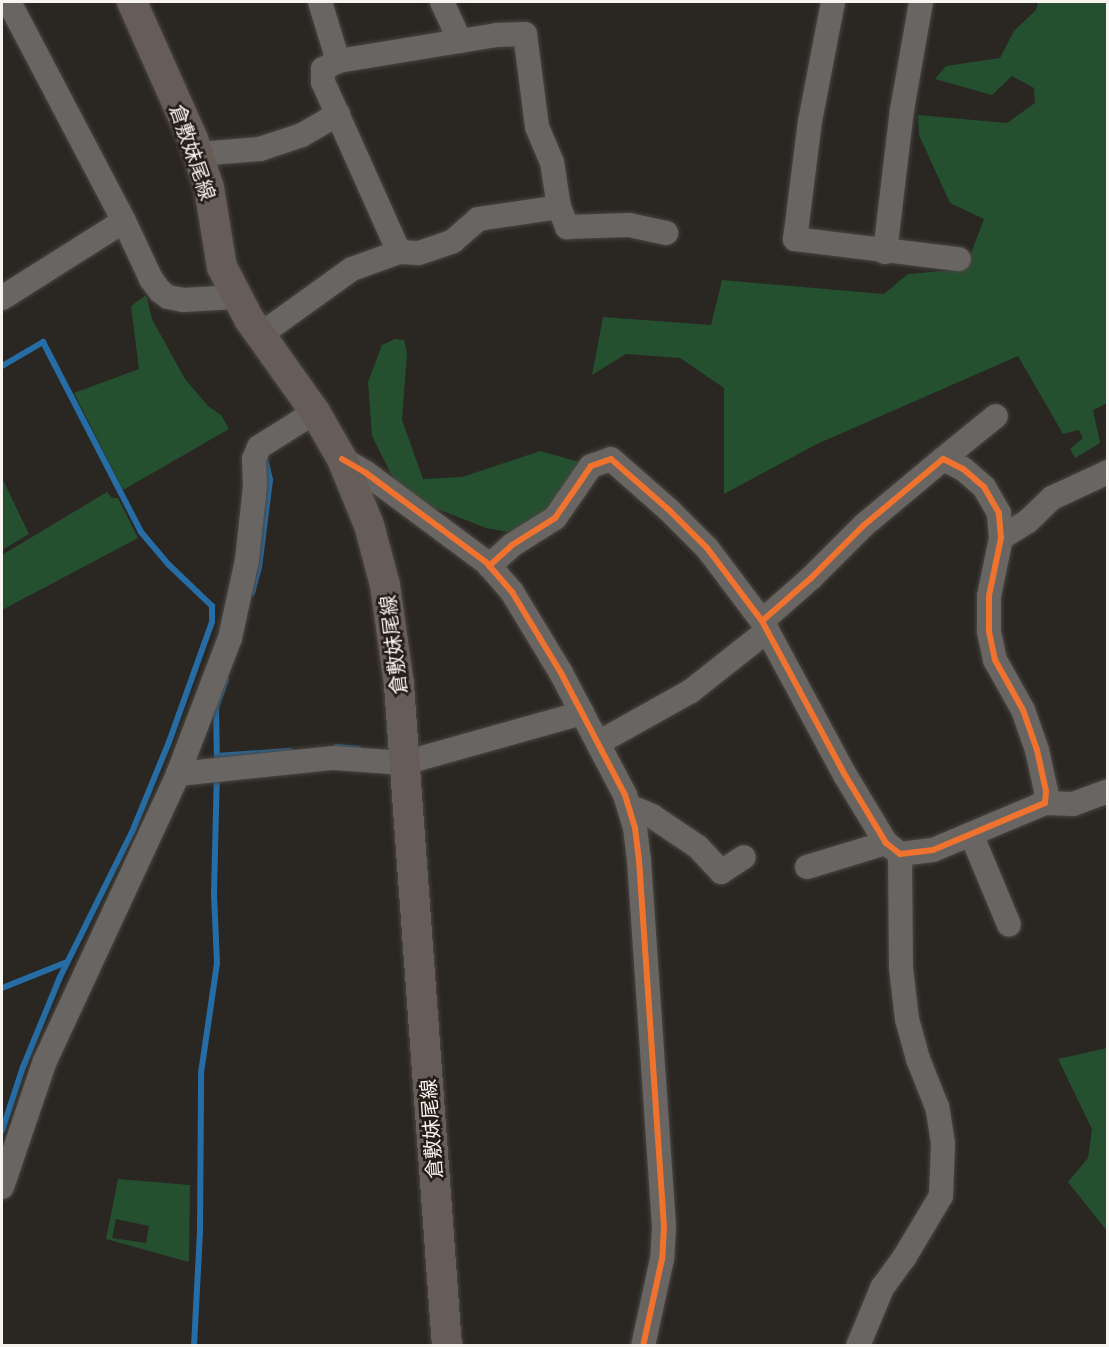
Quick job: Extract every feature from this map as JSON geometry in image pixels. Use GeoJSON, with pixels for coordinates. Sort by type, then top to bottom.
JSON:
{"type":"FeatureCollection","features":[{"type":"Feature","properties":{"kind":"main road","name":"倉敷妹尾線"},"geometry":{"type":"LineString","coordinates":[[140,6],[209,188],[222,267],[260,335],[315,412],[342,459],[369,525],[385,585],[394,636],[447,1346]]}},
{"type":"Feature","properties":{"kind":"street"},"geometry":{"type":"LineString","coordinates":[[320,2],[338,61]]}},
{"type":"Feature","properties":{"kind":"street"},"geometry":{"type":"LineString","coordinates":[[442,2],[460,41]]}},
{"type":"Feature","properties":{"kind":"street"},"geometry":{"type":"LineString","coordinates":[[833,2],[810,121],[795,238],[885,252],[960,259]]}},
{"type":"Feature","properties":{"kind":"street"},"geometry":{"type":"LineString","coordinates":[[885,252],[902,110],[921,2]]}},
{"type":"Feature","properties":{"kind":"street"},"geometry":{"type":"LineString","coordinates":[[19,6],[40,63],[124,221],[151,279],[168,297],[183,300],[237,297]]}},
{"type":"Feature","properties":{"kind":"street"},"geometry":{"type":"LineString","coordinates":[[399,252],[323,82],[323,69],[338,61],[460,41],[525,34],[537,127],[552,162],[560,207],[567,227],[629,225],[666,233]]}},
{"type":"Feature","properties":{"kind":"street"},"geometry":{"type":"LineString","coordinates":[[198,154],[260,149],[302,135],[338,114]]}},
{"type":"Feature","properties":{"kind":"street"},"geometry":{"type":"LineString","coordinates":[[260,335],[352,269],[399,252],[419,253],[453,241],[478,219],[560,207]]}},
{"type":"Feature","properties":{"kind":"street"},"geometry":{"type":"LineString","coordinates":[[2,298],[124,221]]}},
{"type":"Feature","properties":{"kind":"street"},"geometry":{"type":"LineString","coordinates":[[2,1187],[45,1061],[178,774],[230,638],[247,560],[255,486],[254,459],[259,447],[315,412]]}},
{"type":"Feature","properties":{"kind":"street"},"geometry":{"type":"LineString","coordinates":[[598,743],[691,691],[764,626],[862,526],[996,416]]}},
{"type":"Feature","properties":{"kind":"street"},"geometry":{"type":"LineString","coordinates":[[342,459],[366,473],[489,566],[512,592],[582,713],[629,806],[639,860],[664,1226],[662,1259],[643,1346]]}},
{"type":"Feature","properties":{"kind":"street"},"geometry":{"type":"LineString","coordinates":[[489,566],[512,545],[555,518],[591,466],[611,459],[668,509],[707,548],[764,626],[844,775],[893,848],[901,968],[907,1019],[918,1059],[937,1107],[943,1143],[941,1196],[904,1258],[882,1288],[858,1346]]}},
{"type":"Feature","properties":{"kind":"street"},"geometry":{"type":"LineString","coordinates":[[943,459],[963,469],[984,487],[999,513],[1001,538],[989,596],[989,631],[995,660],[1023,710],[1037,750],[1046,791],[1045,803]]}},
{"type":"Feature","properties":{"kind":"street"},"geometry":{"type":"LineString","coordinates":[[1001,538],[1028,521],[1052,498],[1107,472]]}},
{"type":"Feature","properties":{"kind":"street"},"geometry":{"type":"LineString","coordinates":[[178,774],[334,758],[404,763],[582,713]]}},
{"type":"Feature","properties":{"kind":"street"},"geometry":{"type":"LineString","coordinates":[[807,867],[893,848],[933,850],[972,836],[1045,803],[1073,804],[1107,791]]}},
{"type":"Feature","properties":{"kind":"street"},"geometry":{"type":"LineString","coordinates":[[629,806],[652,816],[698,847],[721,872],[744,857]]}},
{"type":"Feature","properties":{"kind":"street"},"geometry":{"type":"LineString","coordinates":[[972,836],[1009,925]]}},
{"type":"Feature","properties":{"kind":"green space"},"geometry":{"type":"Polygon","coordinates":[[[1038,2],[1107,2],[1108,403],[1093,410],[1100,443],[1075,458],[1070,449],[1083,438],[1079,430],[1063,434],[1018,356],[817,444],[724,494],[724,388],[680,358],[626,354],[592,375],[603,317],[711,325],[722,280],[884,294],[908,274],[965,269],[984,219],[950,203],[919,135],[918,115],[1007,123],[1035,103],[1034,88],[1012,76],[992,95],[935,79],[946,66],[1000,58],[1014,31],[1036,10],[1038,2]]]}},
{"type":"Feature","properties":{"kind":"green space"},"geometry":{"type":"Polygon","coordinates":[[[146,295],[152,319],[185,379],[208,406],[221,415],[229,429],[123,490],[74,393],[139,369],[131,306],[146,295]]]}},
{"type":"Feature","properties":{"kind":"green space"},"geometry":{"type":"Polygon","coordinates":[[[395,339],[404,340],[407,353],[402,420],[423,479],[462,477],[540,451],[583,463],[550,513],[509,532],[486,528],[443,511],[417,504],[393,478],[372,436],[368,382],[382,345],[395,339]]]}},
{"type":"Feature","properties":{"kind":"green space"},"geometry":{"type":"Polygon","coordinates":[[[2,478],[29,534],[2,550],[2,478]]]}},
{"type":"Feature","properties":{"kind":"green space"},"geometry":{"type":"Polygon","coordinates":[[[107,492],[112,498],[118,498],[138,538],[2,610],[2,555],[107,492]]]}},
{"type":"Feature","properties":{"kind":"green space"},"geometry":{"type":"Polygon","coordinates":[[[1108,1048],[1107,1231],[1068,1182],[1088,1158],[1092,1129],[1058,1059],[1108,1048]]]}},
{"type":"Feature","properties":{"kind":"green space"},"geometry":{"type":"Polygon","coordinates":[[[118,1179],[190,1185],[189,1262],[106,1239],[118,1179]],[[116,1219],[112,1238],[146,1243],[149,1226],[116,1219]]]}},
{"type":"Feature","properties":{"kind":"waterway"},"geometry":{"type":"LineString","coordinates":[[2,366],[43,342],[141,532],[168,564],[212,606],[212,622],[169,742],[132,832],[60,977],[23,1067],[2,1131]]}},
{"type":"Feature","properties":{"kind":"waterway"},"geometry":{"type":"LineString","coordinates":[[252,593],[259,567],[270,480],[265,458]]}},
{"type":"Feature","properties":{"kind":"waterway"},"geometry":{"type":"LineString","coordinates":[[217,764],[216,707],[226,680]]}},
{"type":"Feature","properties":{"kind":"waterway"},"geometry":{"type":"LineString","coordinates":[[336,747],[359,749]]}},
{"type":"Feature","properties":{"kind":"waterway"},"geometry":{"type":"LineString","coordinates":[[217,756],[290,751]]}},
{"type":"Feature","properties":{"kind":"waterway"},"geometry":{"type":"LineString","coordinates":[[194,1346],[200,1233],[201,1073],[217,963],[214,893],[217,774]]}},
{"type":"Feature","properties":{"kind":"waterway"},"geometry":{"type":"LineString","coordinates":[[2,988],[67,962]]}},
{"type":"Feature","properties":{"kind":"cycle path"},"geometry":{"type":"LineString","coordinates":[[342,459],[366,473],[486,562],[512,592],[561,673],[625,795],[635,828],[639,860],[664,1226],[662,1259],[643,1346]]}},
{"type":"Feature","properties":{"kind":"cycle path"},"geometry":{"type":"LineString","coordinates":[[489,566],[512,545],[555,518],[591,466],[611,459],[668,509],[707,548],[762,621],[845,775],[886,843],[900,854],[933,850],[1045,803],[1046,791],[1037,750],[1023,710],[995,660],[989,631],[989,596],[1001,538],[999,513],[984,487],[963,469],[943,459],[863,526],[811,578],[762,621]]}}]}
